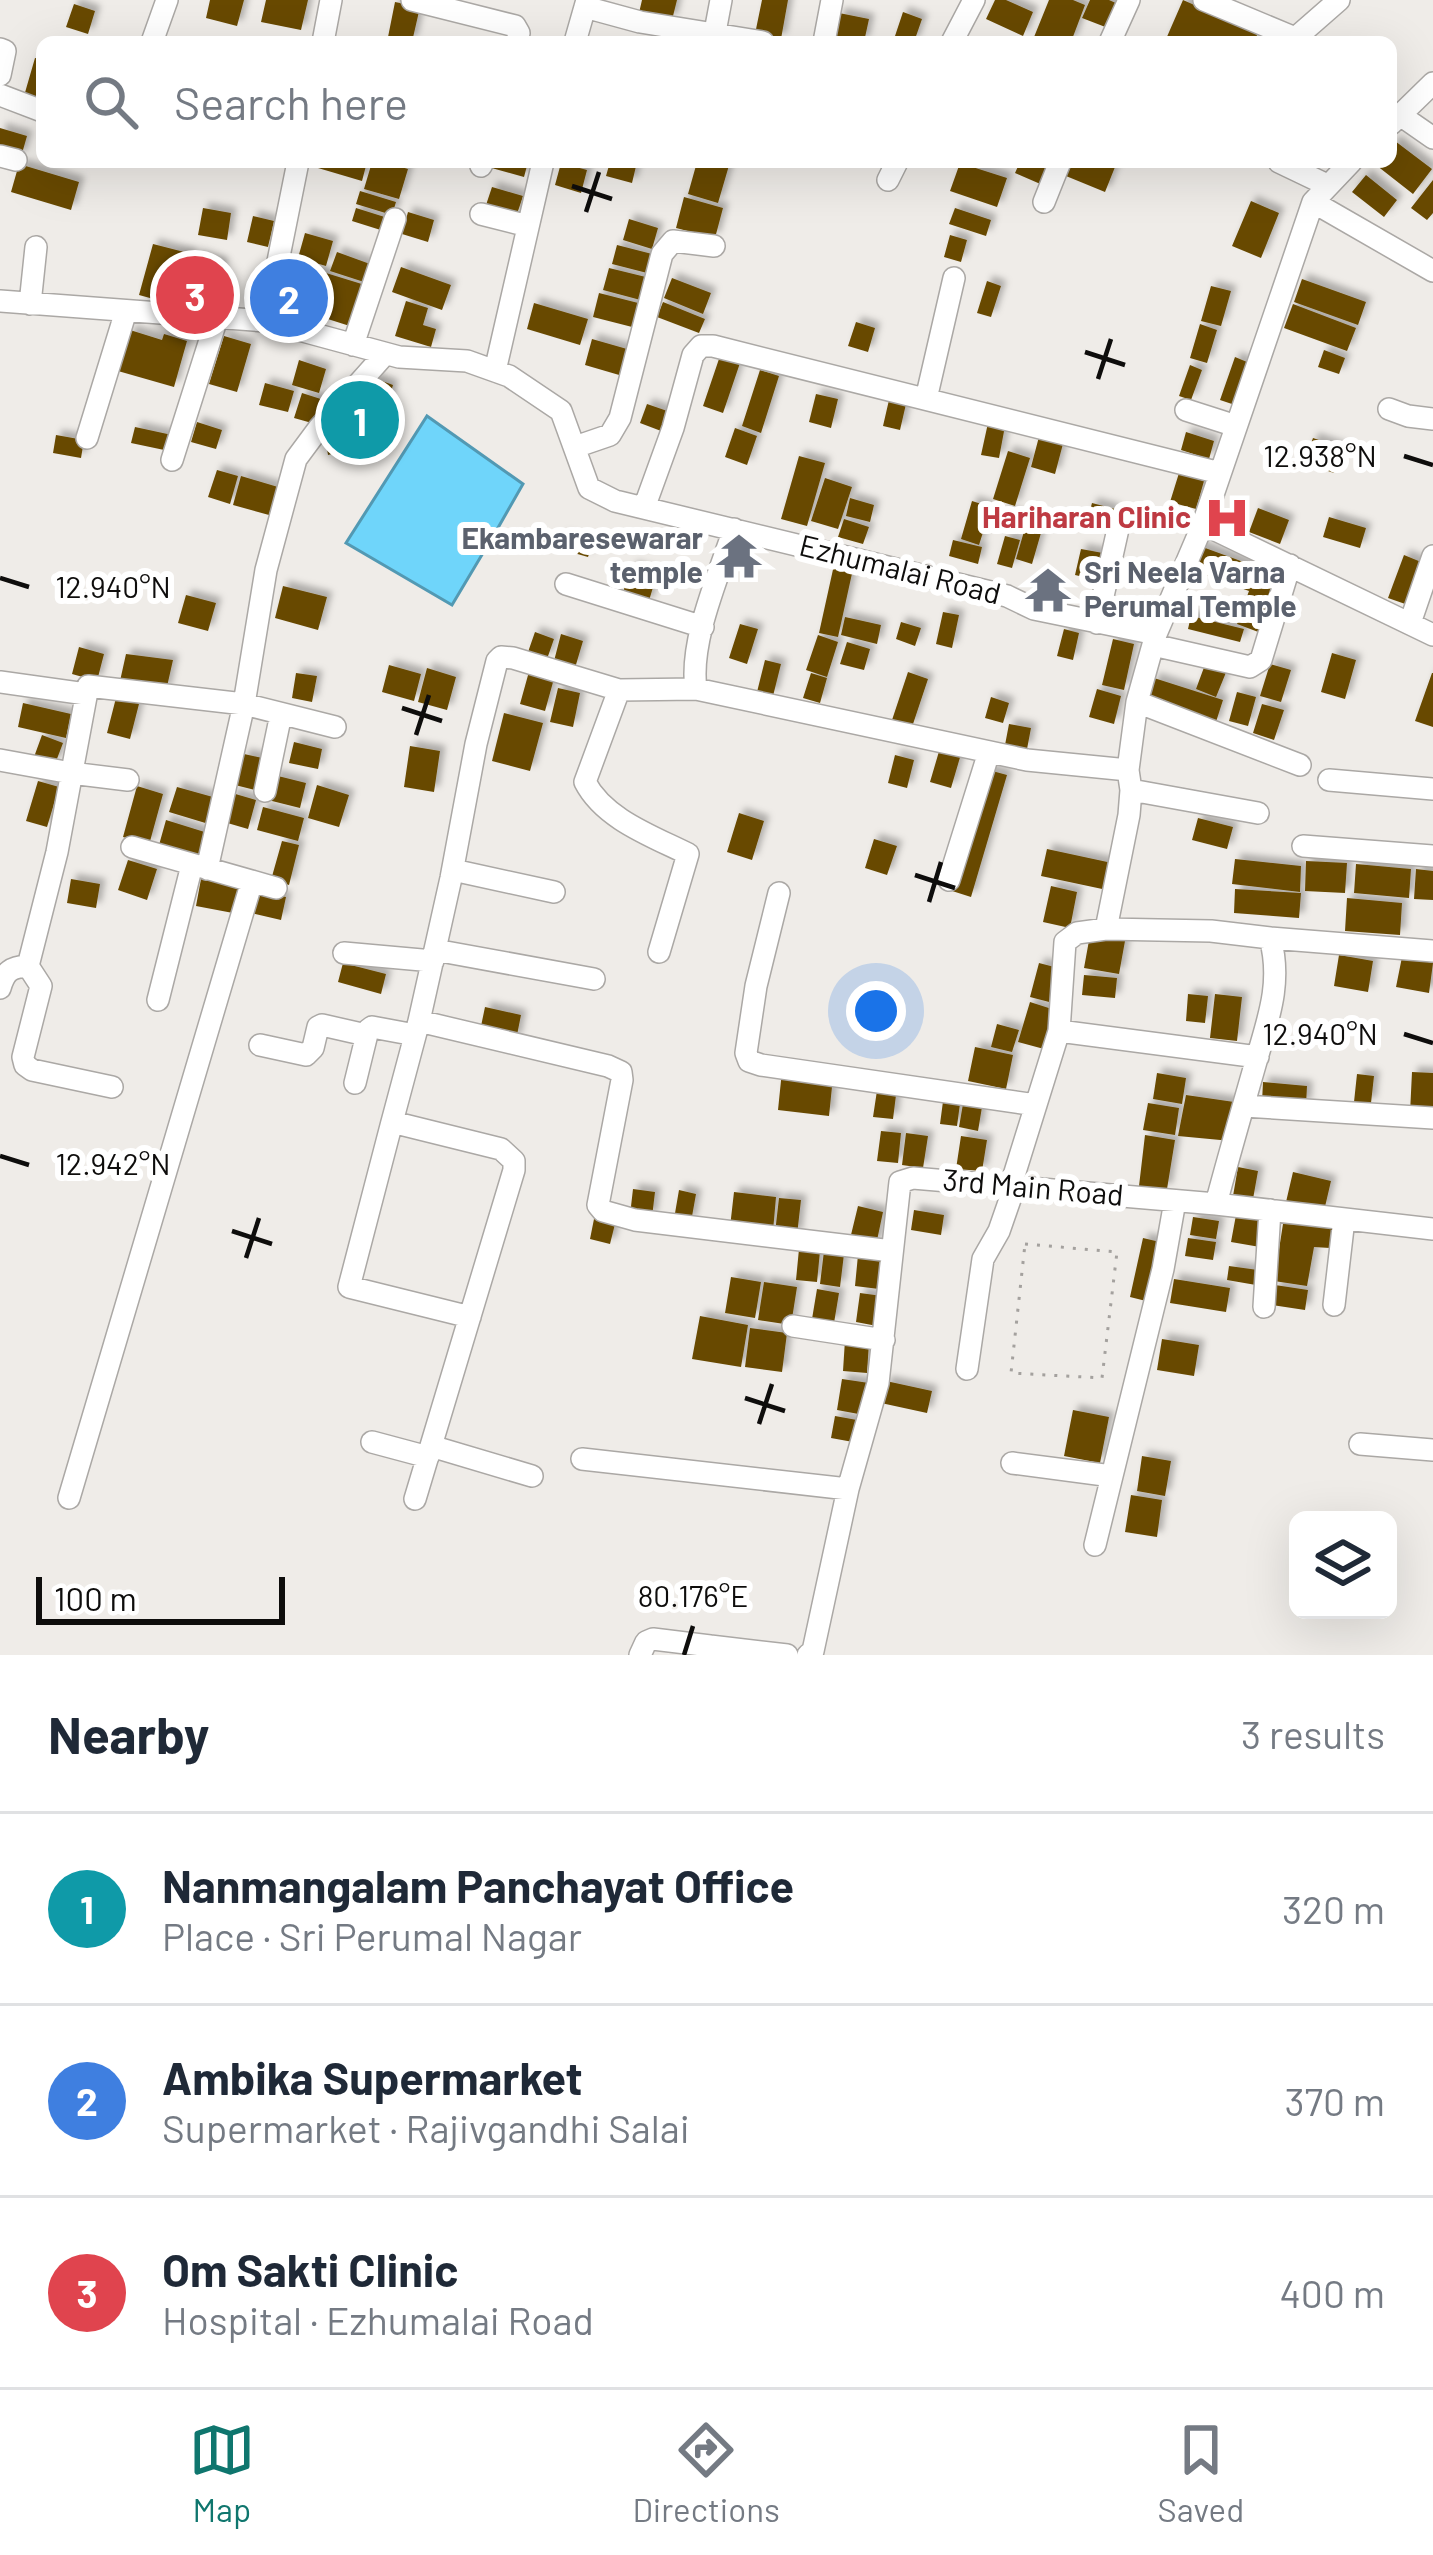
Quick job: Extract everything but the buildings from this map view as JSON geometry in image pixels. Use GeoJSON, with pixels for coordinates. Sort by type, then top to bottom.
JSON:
{"type":"FeatureCollection","features":[{"type":"Feature","properties":{"kind":"street"},"geometry":{"type":"LineString","coordinates":[[154,36],[166,0]]}},
{"type":"Feature","properties":{"kind":"street"},"geometry":{"type":"LineString","coordinates":[[412,0],[515,26],[518,36]]}},
{"type":"Feature","properties":{"kind":"street"},"geometry":{"type":"LineString","coordinates":[[715,32],[721,0]]}},
{"type":"Feature","properties":{"kind":"street"},"geometry":{"type":"LineString","coordinates":[[825,36],[832,0]]}},
{"type":"Feature","properties":{"kind":"street"},"geometry":{"type":"LineString","coordinates":[[955,36],[974,0]]}},
{"type":"Feature","properties":{"kind":"street"},"geometry":{"type":"LineString","coordinates":[[1114,36],[1129,0]]}},
{"type":"Feature","properties":{"kind":"street"},"geometry":{"type":"LineString","coordinates":[[1204,0],[1284,36]]}},
{"type":"Feature","properties":{"kind":"street"},"geometry":{"type":"LineString","coordinates":[[1298,36],[1339,0]]}},
{"type":"Feature","properties":{"kind":"street"},"geometry":{"type":"LineString","coordinates":[[577,36],[586,3],[640,22],[734,36]]}},
{"type":"Feature","properties":{"kind":"street"},"geometry":{"type":"LineString","coordinates":[[323,36],[330,4]]}},
{"type":"Feature","properties":{"kind":"street"},"geometry":{"type":"LineString","coordinates":[[0,49],[5,51],[0,75]]}},
{"type":"Feature","properties":{"kind":"street"},"geometry":{"type":"LineString","coordinates":[[1397,118],[1433,83]]}},
{"type":"Feature","properties":{"kind":"street"},"geometry":{"type":"LineString","coordinates":[[0,95],[36,109]]}},
{"type":"Feature","properties":{"kind":"street"},"geometry":{"type":"LineString","coordinates":[[1397,120],[1433,139]]}},
{"type":"Feature","properties":{"kind":"street"},"geometry":{"type":"LineString","coordinates":[[266,321],[297,168]]}},
{"type":"Feature","properties":{"kind":"street"},"geometry":{"type":"LineString","coordinates":[[495,371],[542,168]]}},
{"type":"Feature","properties":{"kind":"street"},"geometry":{"type":"LineString","coordinates":[[1044,202],[1058,168]]}},
{"type":"Feature","properties":{"kind":"street"},"geometry":{"type":"LineString","coordinates":[[1287,168],[1433,271]]}},
{"type":"Feature","properties":{"kind":"street"},"geometry":{"type":"LineString","coordinates":[[1106,929],[1130,780],[1137,702],[1154,639],[1203,524],[1320,193],[1345,168]]}},
{"type":"Feature","properties":{"kind":"street"},"geometry":{"type":"LineString","coordinates":[[482,214],[528,226]]}},
{"type":"Feature","properties":{"kind":"street"},"geometry":{"type":"LineString","coordinates":[[353,345],[395,219]]}},
{"type":"Feature","properties":{"kind":"street"},"geometry":{"type":"LineString","coordinates":[[575,447],[610,435],[620,418],[666,247],[674,241],[714,246]]}},
{"type":"Feature","properties":{"kind":"street"},"geometry":{"type":"LineString","coordinates":[[30,304],[36,247]]}},
{"type":"Feature","properties":{"kind":"street"},"geometry":{"type":"LineString","coordinates":[[926,399],[954,278]]}},
{"type":"Feature","properties":{"kind":"street","name":"Ezhumalai Road"},"geometry":{"type":"LineString","coordinates":[[0,302],[266,321],[385,354],[467,361],[509,376],[561,411],[589,488],[615,501],[1007,596],[1034,609],[1250,667],[1261,660],[1290,566]]}},
{"type":"Feature","properties":{"kind":"street"},"geometry":{"type":"LineString","coordinates":[[87,438],[127,311]]}},
{"type":"Feature","properties":{"kind":"street"},"geometry":{"type":"LineString","coordinates":[[172,460],[218,318]]}},
{"type":"Feature","properties":{"kind":"street"},"geometry":{"type":"LineString","coordinates":[[644,508],[693,355],[701,346],[1220,473]]}},
{"type":"Feature","properties":{"kind":"street"},"geometry":{"type":"LineString","coordinates":[[158,1000],[244,704],[266,570],[296,459],[385,354]]}},
{"type":"Feature","properties":{"kind":"street"},"geometry":{"type":"LineString","coordinates":[[1186,410],[1236,426]]}},
{"type":"Feature","properties":{"kind":"street"},"geometry":{"type":"LineString","coordinates":[[1389,410],[1433,418]]}},
{"type":"Feature","properties":{"kind":"street"},"geometry":{"type":"LineString","coordinates":[[1203,524],[1433,635]]}},
{"type":"Feature","properties":{"kind":"street"},"geometry":{"type":"LineString","coordinates":[[696,689],[703,627],[734,529]]}},
{"type":"Feature","properties":{"kind":"street"},"geometry":{"type":"LineString","coordinates":[[1097,623],[1118,529]]}},
{"type":"Feature","properties":{"kind":"street"},"geometry":{"type":"LineString","coordinates":[[1410,623],[1433,556]]}},
{"type":"Feature","properties":{"kind":"street"},"geometry":{"type":"LineString","coordinates":[[566,584],[703,627]]}},
{"type":"Feature","properties":{"kind":"street"},"geometry":{"type":"LineString","coordinates":[[470,1317],[350,1286],[417,1028],[476,744],[496,661],[501,657],[619,690],[696,689],[1130,780],[1258,813]]}},
{"type":"Feature","properties":{"kind":"street"},"geometry":{"type":"LineString","coordinates":[[0,682],[86,694]]}},
{"type":"Feature","properties":{"kind":"street"},"geometry":{"type":"LineString","coordinates":[[112,1087],[32,1070],[23,1057],[41,986],[28,966],[57,852],[88,686],[244,704],[335,727]]}},
{"type":"Feature","properties":{"kind":"street"},"geometry":{"type":"LineString","coordinates":[[619,690],[585,782],[593,796],[622,820],[688,854],[658,952]]}},
{"type":"Feature","properties":{"kind":"street"},"geometry":{"type":"LineString","coordinates":[[1137,702],[1300,765]]}},
{"type":"Feature","properties":{"kind":"street"},"geometry":{"type":"LineString","coordinates":[[266,791],[281,714]]}},
{"type":"Feature","properties":{"kind":"street"},"geometry":{"type":"LineString","coordinates":[[949,880],[988,752]]}},
{"type":"Feature","properties":{"kind":"street"},"geometry":{"type":"LineString","coordinates":[[0,760],[128,780]]}},
{"type":"Feature","properties":{"kind":"street"},"geometry":{"type":"LineString","coordinates":[[1329,780],[1433,789]]}},
{"type":"Feature","properties":{"kind":"street"},"geometry":{"type":"LineString","coordinates":[[1303,846],[1433,856]]}},
{"type":"Feature","properties":{"kind":"street"},"geometry":{"type":"LineString","coordinates":[[132,847],[276,888]]}},
{"type":"Feature","properties":{"kind":"street"},"geometry":{"type":"LineString","coordinates":[[452,870],[554,892]]}},
{"type":"Feature","properties":{"kind":"street"},"geometry":{"type":"LineString","coordinates":[[69,1498],[252,881]]}},
{"type":"Feature","properties":{"kind":"street"},"geometry":{"type":"LineString","coordinates":[[778,893],[756,986],[746,1053],[749,1061],[1036,1105]]}},
{"type":"Feature","properties":{"kind":"street"},"geometry":{"type":"LineString","coordinates":[[967,1369],[983,1259],[999,1232],[1059,1031],[1065,942],[1077,933],[1106,929],[1211,931],[1433,951]]}},
{"type":"Feature","properties":{"kind":"street"},"geometry":{"type":"LineString","coordinates":[[1216,1204],[1269,1026],[1276,983],[1270,938]]}},
{"type":"Feature","properties":{"kind":"street"},"geometry":{"type":"LineString","coordinates":[[344,952],[434,955],[594,979]]}},
{"type":"Feature","properties":{"kind":"street"},"geometry":{"type":"LineString","coordinates":[[0,988],[9,970],[28,966]]}},
{"type":"Feature","properties":{"kind":"street"},"geometry":{"type":"LineString","coordinates":[[260,1046],[306,1055],[314,1048],[322,1025],[366,1035]]}},
{"type":"Feature","properties":{"kind":"street"},"geometry":{"type":"LineString","coordinates":[[355,1082],[372,1027],[417,1028],[608,1066],[621,1072],[622,1081],[598,1205],[603,1211],[635,1220],[892,1251]]}},
{"type":"Feature","properties":{"kind":"street"},"geometry":{"type":"LineString","coordinates":[[1059,1031],[1258,1057]]}},
{"type":"Feature","properties":{"kind":"street"},"geometry":{"type":"LineString","coordinates":[[1244,1106],[1422,1117]]}},
{"type":"Feature","properties":{"kind":"street"},"geometry":{"type":"LineString","coordinates":[[392,1122],[501,1149],[514,1160],[415,1499]]}},
{"type":"Feature","properties":{"kind":"street","name":"3rd Main Road"},"geometry":{"type":"LineString","coordinates":[[808,1655],[813,1651],[848,1489],[878,1383],[900,1183],[913,1178],[1013,1185],[1433,1228]]}},
{"type":"Feature","properties":{"kind":"street"},"geometry":{"type":"LineString","coordinates":[[1095,1545],[1163,1269],[1175,1201]]}},
{"type":"Feature","properties":{"kind":"street"},"geometry":{"type":"LineString","coordinates":[[1264,1307],[1270,1210]]}},
{"type":"Feature","properties":{"kind":"street"},"geometry":{"type":"LineString","coordinates":[[1334,1305],[1344,1219]]}},
{"type":"Feature","properties":{"kind":"street"},"geometry":{"type":"LineString","coordinates":[[794,1326],[884,1340]]}},
{"type":"Feature","properties":{"kind":"street"},"geometry":{"type":"LineString","coordinates":[[372,1442],[532,1477]]}},
{"type":"Feature","properties":{"kind":"street"},"geometry":{"type":"LineString","coordinates":[[1360,1444],[1433,1450]]}},
{"type":"Feature","properties":{"kind":"street"},"geometry":{"type":"LineString","coordinates":[[582,1459],[848,1489]]}},
{"type":"Feature","properties":{"kind":"street"},"geometry":{"type":"LineString","coordinates":[[1012,1463],[1112,1477]]}},
{"type":"Feature","properties":{"kind":"street"},"geometry":{"type":"LineString","coordinates":[[640,1655],[652,1639],[710,1651],[787,1655]]}},
{"type":"Feature","properties":{"kind":"path"},"geometry":{"type":"LineString","coordinates":[[1025,1244],[1118,1252],[1102,1378],[1011,1373],[1025,1244]]}},
{"type":"Feature","properties":{"kind":"water"},"geometry":{"type":"Polygon","coordinates":[[[427,416],[523,484],[495,533],[483,528],[473,549],[483,553],[452,605],[346,543],[427,416]]]}},
{"type":"Feature","properties":{"kind":"place","name":"Om Sakti Clinic"},"geometry":{"type":"Point","coordinates":[195,295]}},
{"type":"Feature","properties":{"kind":"place","name":"Ambika Supermarket"},"geometry":{"type":"Point","coordinates":[289,298]}},
{"type":"Feature","properties":{"kind":"place","name":"Nanmangalam Panchayat Office"},"geometry":{"type":"Point","coordinates":[360,420]}},
{"type":"Feature","properties":{"kind":"place","name":"Hariharan Clinic"},"geometry":{"type":"Point","coordinates":[1227,518]}},
{"type":"Feature","properties":{"kind":"place","name":"Ekambaresewarar temple"},"geometry":{"type":"Point","coordinates":[739,556]}},
{"type":"Feature","properties":{"kind":"place","name":"Sri Neela Varna Perumal Temple"},"geometry":{"type":"Point","coordinates":[1048,590]}}]}
